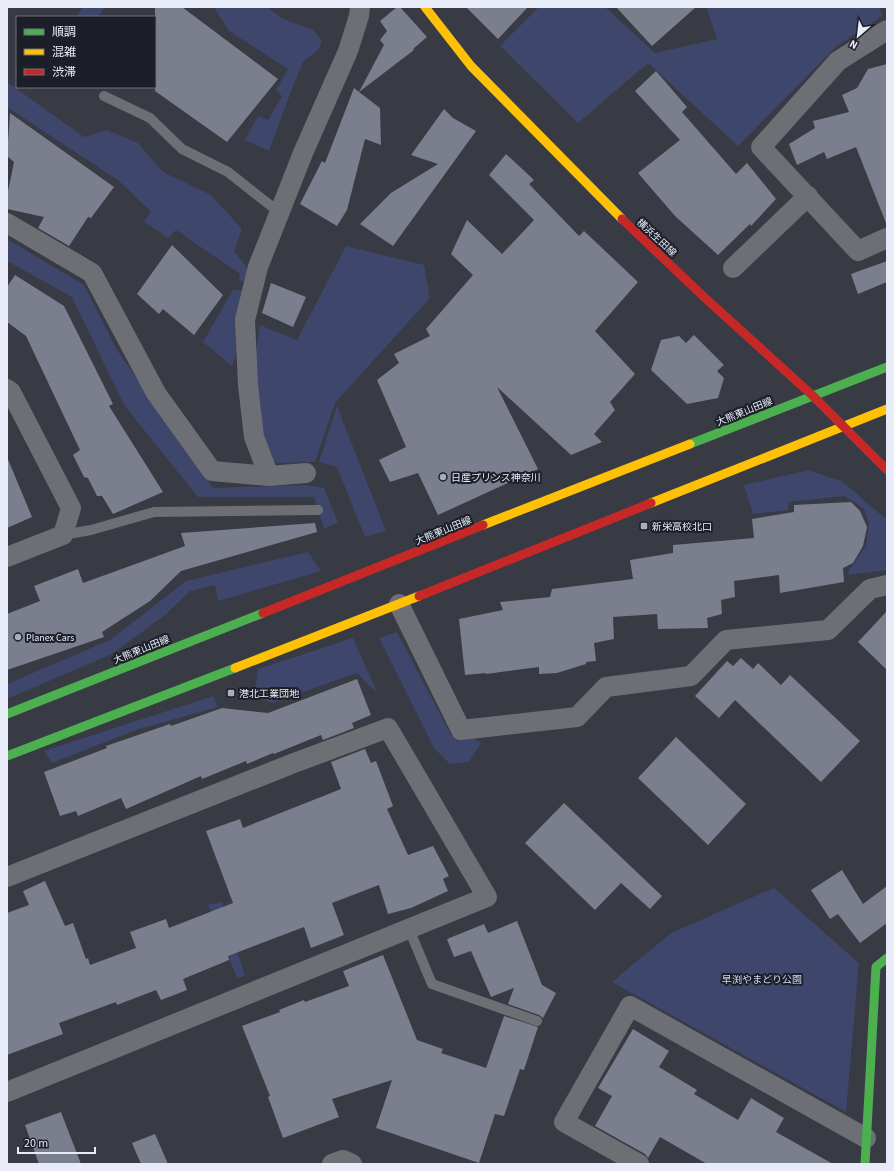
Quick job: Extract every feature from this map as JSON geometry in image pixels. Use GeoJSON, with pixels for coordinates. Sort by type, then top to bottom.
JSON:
{"type":"FeatureCollection","features":[{"type":"Feature","properties":{"kind":"street"},"geometry":{"type":"LineString","coordinates":[[269,476],[254,437],[248,385],[245,320],[258,267],[303,153],[348,51],[360,7]]}},
{"type":"Feature","properties":{"kind":"street","name":"横浜生田線"},"geometry":{"type":"LineString","coordinates":[[425,7],[471,66],[599,197],[708,293],[887,470]]}},
{"type":"Feature","properties":{"kind":"street"},"geometry":{"type":"LineString","coordinates":[[887,30],[838,61],[761,147],[858,251],[887,238]]}},
{"type":"Feature","properties":{"kind":"street"},"geometry":{"type":"LineString","coordinates":[[733,268],[808,196]]}},
{"type":"Feature","properties":{"kind":"street"},"geometry":{"type":"LineString","coordinates":[[7,223],[92,274],[156,393],[212,471],[269,476],[311,474]]}},
{"type":"Feature","properties":{"kind":"street","name":"大熊東山田線"},"geometry":{"type":"LineString","coordinates":[[7,714],[887,367]]}},
{"type":"Feature","properties":{"kind":"street"},"geometry":{"type":"LineString","coordinates":[[7,389],[11,392],[71,508],[63,535],[7,557]]}},
{"type":"Feature","properties":{"kind":"street"},"geometry":{"type":"LineString","coordinates":[[7,756],[399,604],[887,409]]}},
{"type":"Feature","properties":{"kind":"street"},"geometry":{"type":"LineString","coordinates":[[399,604],[461,730],[577,718],[606,687],[691,676],[726,640],[828,630],[870,589],[887,585]]}},
{"type":"Feature","properties":{"kind":"street"},"geometry":{"type":"LineString","coordinates":[[7,877],[286,766],[388,728],[487,897],[7,1092]]}},
{"type":"Feature","properties":{"kind":"street"},"geometry":{"type":"LineString","coordinates":[[865,1164],[876,967],[887,958]]}},
{"type":"Feature","properties":{"kind":"street"},"geometry":{"type":"LineString","coordinates":[[639,1164],[564,1122],[630,1006],[866,1138]]}},
{"type":"Feature","properties":{"kind":"street"},"geometry":{"type":"LineString","coordinates":[[332,1164],[343,1160],[352,1164]]}},
{"type":"Feature","properties":{"kind":"lane"},"geometry":{"type":"LineString","coordinates":[[104,96],[150,118],[182,149],[228,172],[280,213]]}},
{"type":"Feature","properties":{"kind":"lane"},"geometry":{"type":"LineString","coordinates":[[63,535],[91,530],[154,512],[318,510]]}},
{"type":"Feature","properties":{"kind":"lane"},"geometry":{"type":"LineString","coordinates":[[409,929],[432,984],[537,1021]]}},
{"type":"Feature","properties":{"kind":"green space"},"geometry":{"type":"Polygon","coordinates":[[[83,7],[105,7],[99,16],[77,16],[83,7]]]}},
{"type":"Feature","properties":{"kind":"green space"},"geometry":{"type":"Polygon","coordinates":[[[214,7],[267,7],[283,19],[313,30],[322,41],[318,50],[303,62],[269,151],[245,140],[258,116],[268,120],[282,96],[276,90],[288,69],[229,31],[214,7]]]}},
{"type":"Feature","properties":{"kind":"green space"},"geometry":{"type":"Polygon","coordinates":[[[539,7],[605,7],[655,53],[717,39],[707,9],[710,7],[880,7],[882,16],[837,46],[738,146],[648,63],[578,123],[500,46],[539,7]]]}},
{"type":"Feature","properties":{"kind":"green space"},"geometry":{"type":"Polygon","coordinates":[[[7,82],[84,137],[107,130],[138,143],[163,172],[211,195],[242,229],[234,251],[252,274],[248,283],[239,280],[240,274],[176,230],[168,238],[144,222],[151,212],[119,181],[7,107],[7,82]]]}},
{"type":"Feature","properties":{"kind":"green space"},"geometry":{"type":"Polygon","coordinates":[[[7,239],[84,285],[117,350],[213,488],[305,485],[324,488],[338,522],[324,529],[314,497],[198,497],[124,405],[72,297],[7,261],[7,239]]]}},
{"type":"Feature","properties":{"kind":"green space"},"geometry":{"type":"Polygon","coordinates":[[[346,246],[424,265],[430,298],[335,403],[315,462],[274,463],[264,438],[254,366],[260,325],[297,340],[346,246]]]}},
{"type":"Feature","properties":{"kind":"green space"},"geometry":{"type":"Polygon","coordinates":[[[233,290],[245,290],[237,352],[232,366],[203,342],[233,290]]]}},
{"type":"Feature","properties":{"kind":"green space"},"geometry":{"type":"Polygon","coordinates":[[[337,406],[386,531],[365,537],[337,467],[319,462],[337,406]]]}},
{"type":"Feature","properties":{"kind":"green space"},"geometry":{"type":"Polygon","coordinates":[[[809,470],[843,482],[887,520],[887,570],[848,575],[849,570],[866,546],[869,524],[864,509],[845,496],[789,502],[788,510],[753,514],[744,485],[809,470]]]}},
{"type":"Feature","properties":{"kind":"green space"},"geometry":{"type":"Polygon","coordinates":[[[308,552],[321,571],[218,601],[215,585],[190,591],[165,615],[112,654],[7,699],[7,684],[110,640],[186,581],[308,552]]]}},
{"type":"Feature","properties":{"kind":"green space"},"geometry":{"type":"Polygon","coordinates":[[[397,632],[451,735],[467,735],[481,743],[469,762],[450,764],[434,748],[379,638],[397,632]]]}},
{"type":"Feature","properties":{"kind":"green space"},"geometry":{"type":"Polygon","coordinates":[[[353,638],[378,694],[357,673],[272,703],[254,696],[258,669],[353,638]]]}},
{"type":"Feature","properties":{"kind":"green space"},"geometry":{"type":"Polygon","coordinates":[[[213,696],[218,707],[136,730],[52,763],[44,751],[213,696]]]}},
{"type":"Feature","properties":{"kind":"green space","name":"早渕やまどり公園"},"geometry":{"type":"Polygon","coordinates":[[[774,888],[859,963],[846,1112],[612,982],[671,933],[774,888]]]}},
{"type":"Feature","properties":{"kind":"green space"},"geometry":{"type":"Polygon","coordinates":[[[222,902],[245,976],[237,978],[208,905],[222,902]]]}},
{"type":"Feature","properties":{"kind":"building"},"geometry":{"type":"Polygon","coordinates":[[[155,7],[182,7],[278,79],[227,142],[155,91],[155,7]]]}},
{"type":"Feature","properties":{"kind":"building"},"geometry":{"type":"Polygon","coordinates":[[[397,7],[400,7],[427,37],[413,49],[414,50],[359,92],[384,45],[380,40],[387,31],[380,21],[397,7]]]}},
{"type":"Feature","properties":{"kind":"building"},"geometry":{"type":"Polygon","coordinates":[[[466,7],[528,7],[498,39],[466,7]]]}},
{"type":"Feature","properties":{"kind":"building"},"geometry":{"type":"Polygon","coordinates":[[[616,7],[696,7],[652,46],[616,7]]]}},
{"type":"Feature","properties":{"kind":"building"},"geometry":{"type":"Polygon","coordinates":[[[887,64],[886,223],[856,147],[827,159],[824,152],[797,165],[789,144],[815,128],[813,121],[849,112],[842,95],[857,88],[868,69],[887,64]]]}},
{"type":"Feature","properties":{"kind":"building"},"geometry":{"type":"Polygon","coordinates":[[[656,71],[687,107],[682,112],[736,174],[747,163],[776,199],[751,226],[750,224],[718,255],[675,216],[638,173],[680,140],[635,91],[656,71]]]}},
{"type":"Feature","properties":{"kind":"building"},"geometry":{"type":"Polygon","coordinates":[[[354,88],[380,108],[381,145],[365,139],[347,210],[337,226],[300,204],[322,161],[325,163],[354,88]]]}},
{"type":"Feature","properties":{"kind":"building"},"geometry":{"type":"Polygon","coordinates":[[[444,109],[453,118],[476,131],[393,246],[360,224],[391,193],[438,164],[411,155],[444,109]]]}},
{"type":"Feature","properties":{"kind":"building"},"geometry":{"type":"Polygon","coordinates":[[[10,113],[114,187],[91,218],[88,217],[69,246],[38,228],[44,217],[7,209],[7,196],[14,162],[7,156],[10,113]]]}},
{"type":"Feature","properties":{"kind":"building"},"geometry":{"type":"Polygon","coordinates":[[[506,154],[534,180],[529,184],[579,236],[584,231],[638,282],[595,331],[635,374],[610,402],[615,410],[594,434],[602,442],[571,455],[497,387],[538,469],[438,515],[418,473],[390,482],[379,460],[406,447],[377,380],[399,363],[394,354],[430,336],[426,329],[473,275],[451,254],[467,220],[502,254],[534,220],[489,175],[506,154]]]}},
{"type":"Feature","properties":{"kind":"building"},"geometry":{"type":"Polygon","coordinates":[[[172,245],[223,295],[194,335],[163,309],[159,314],[137,294],[172,245]]]}},
{"type":"Feature","properties":{"kind":"building"},"geometry":{"type":"Polygon","coordinates":[[[887,261],[887,282],[858,294],[851,274],[887,261]]]}},
{"type":"Feature","properties":{"kind":"building"},"geometry":{"type":"Polygon","coordinates":[[[15,275],[64,306],[113,404],[109,406],[163,492],[113,514],[102,496],[97,496],[88,478],[84,477],[73,455],[80,450],[26,336],[7,322],[7,287],[15,275]]]}},
{"type":"Feature","properties":{"kind":"building"},"geometry":{"type":"Polygon","coordinates":[[[271,283],[306,297],[293,327],[262,313],[271,283]]]}},
{"type":"Feature","properties":{"kind":"building"},"geometry":{"type":"Polygon","coordinates":[[[694,335],[724,365],[717,371],[724,378],[718,398],[687,404],[651,370],[661,340],[679,336],[686,343],[694,335]]]}},
{"type":"Feature","properties":{"kind":"building"},"geometry":{"type":"Polygon","coordinates":[[[7,457],[32,517],[7,528],[7,457]]]}},
{"type":"Feature","properties":{"kind":"building"},"geometry":{"type":"Polygon","coordinates":[[[851,502],[860,511],[867,527],[863,546],[853,563],[843,568],[844,582],[780,593],[779,575],[734,581],[735,597],[721,600],[722,614],[707,618],[708,628],[658,629],[657,614],[613,617],[614,639],[594,643],[596,661],[586,662],[586,664],[557,673],[539,674],[539,667],[486,674],[465,675],[459,619],[503,610],[500,602],[550,597],[552,589],[633,579],[630,560],[673,553],[673,545],[754,538],[752,519],[794,512],[794,505],[851,502]]]}},
{"type":"Feature","properties":{"kind":"building"},"geometry":{"type":"Polygon","coordinates":[[[315,523],[317,532],[181,571],[150,601],[102,632],[104,637],[7,670],[7,614],[40,601],[34,586],[78,569],[83,583],[185,546],[181,533],[315,523]]]}},
{"type":"Feature","properties":{"kind":"building"},"geometry":{"type":"Polygon","coordinates":[[[887,611],[887,670],[858,642],[887,611]]]}},
{"type":"Feature","properties":{"kind":"building"},"geometry":{"type":"Polygon","coordinates":[[[741,658],[753,669],[758,663],[781,685],[790,675],[860,741],[821,782],[735,700],[719,718],[695,696],[727,661],[733,666],[741,658]]]}},
{"type":"Feature","properties":{"kind":"building"},"geometry":{"type":"Polygon","coordinates":[[[357,679],[371,715],[352,723],[354,728],[323,740],[321,735],[247,764],[246,761],[202,779],[201,776],[126,809],[121,798],[78,816],[76,811],[60,816],[44,772],[107,748],[106,746],[170,724],[171,726],[222,708],[268,713],[357,679]]]}},
{"type":"Feature","properties":{"kind":"building"},"geometry":{"type":"Polygon","coordinates":[[[676,737],[746,804],[708,845],[638,778],[676,737]]]}},
{"type":"Feature","properties":{"kind":"building"},"geometry":{"type":"Polygon","coordinates":[[[365,749],[371,763],[376,761],[393,806],[387,809],[408,855],[433,846],[449,876],[443,879],[448,891],[411,908],[388,914],[379,885],[332,903],[344,935],[311,948],[304,927],[228,956],[229,960],[183,979],[187,990],[161,1000],[156,990],[117,1005],[116,1002],[59,1023],[63,1034],[7,1055],[7,913],[29,905],[23,891],[45,881],[65,926],[73,923],[86,959],[88,958],[90,965],[136,948],[130,932],[166,919],[169,928],[233,903],[206,831],[240,819],[243,828],[341,789],[331,762],[365,749]]]}},
{"type":"Feature","properties":{"kind":"building"},"geometry":{"type":"Polygon","coordinates":[[[564,803],[662,896],[650,909],[621,883],[595,910],[525,843],[564,803]]]}},
{"type":"Feature","properties":{"kind":"building"},"geometry":{"type":"Polygon","coordinates":[[[842,870],[863,904],[887,886],[887,923],[860,943],[838,914],[830,919],[811,890],[842,870]]]}},
{"type":"Feature","properties":{"kind":"building"},"geometry":{"type":"Polygon","coordinates":[[[517,921],[542,985],[556,993],[543,1018],[539,1015],[508,1004],[514,988],[491,997],[471,951],[454,957],[447,939],[484,924],[488,933],[517,921]]]}},
{"type":"Feature","properties":{"kind":"building"},"geometry":{"type":"Polygon","coordinates":[[[383,955],[417,1040],[443,1049],[441,1053],[486,1068],[504,1016],[538,1027],[524,1070],[520,1069],[504,1116],[495,1114],[479,1163],[376,1128],[392,1080],[332,1099],[339,1117],[283,1138],[268,1097],[270,1096],[242,1026],[280,1012],[279,1010],[304,1000],[305,1002],[349,986],[343,971],[383,955]]]}},
{"type":"Feature","properties":{"kind":"building"},"geometry":{"type":"Polygon","coordinates":[[[633,1029],[669,1051],[659,1067],[697,1090],[694,1094],[738,1120],[751,1098],[784,1118],[776,1132],[833,1164],[707,1164],[660,1137],[648,1158],[645,1154],[595,1126],[612,1096],[598,1088],[633,1029]]]}},
{"type":"Feature","properties":{"kind":"building"},"geometry":{"type":"Polygon","coordinates":[[[61,1112],[81,1164],[39,1164],[25,1125],[61,1112]]]}},
{"type":"Feature","properties":{"kind":"building"},"geometry":{"type":"Polygon","coordinates":[[[155,1134],[168,1164],[141,1164],[132,1143],[155,1134]]]}},
{"type":"Feature","properties":{"kind":"traffic: fast"},"geometry":{"type":"LineString","coordinates":[[690,444],[887,367]]}},
{"type":"Feature","properties":{"kind":"traffic: fast"},"geometry":{"type":"LineString","coordinates":[[7,714],[263,613]]}},
{"type":"Feature","properties":{"kind":"traffic: fast"},"geometry":{"type":"LineString","coordinates":[[7,756],[235,668]]}},
{"type":"Feature","properties":{"kind":"traffic: fast"},"geometry":{"type":"LineString","coordinates":[[865,1164],[876,967],[887,958]]}},
{"type":"Feature","properties":{"kind":"traffic: slow"},"geometry":{"type":"LineString","coordinates":[[425,7],[471,66],[622,219]]}},
{"type":"Feature","properties":{"kind":"traffic: slow"},"geometry":{"type":"LineString","coordinates":[[651,503],[887,409]]}},
{"type":"Feature","properties":{"kind":"traffic: slow"},"geometry":{"type":"LineString","coordinates":[[483,525],[690,444]]}},
{"type":"Feature","properties":{"kind":"traffic: slow"},"geometry":{"type":"LineString","coordinates":[[235,668],[419,596]]}},
{"type":"Feature","properties":{"kind":"traffic: jam"},"geometry":{"type":"LineString","coordinates":[[622,219],[704,297],[812,395],[887,470]]}},
{"type":"Feature","properties":{"kind":"traffic: jam"},"geometry":{"type":"LineString","coordinates":[[419,596],[651,503]]}},
{"type":"Feature","properties":{"kind":"traffic: jam"},"geometry":{"type":"LineString","coordinates":[[263,613],[483,525]]}},
{"type":"Feature","properties":{"kind":"place","name":"日産プリンス神奈川"},"geometry":{"type":"Point","coordinates":[443,477]}},
{"type":"Feature","properties":{"kind":"place","name":"新栄高校北口"},"geometry":{"type":"Point","coordinates":[644,526]}},
{"type":"Feature","properties":{"kind":"place","name":"Planex Cars"},"geometry":{"type":"Point","coordinates":[18,637]}},
{"type":"Feature","properties":{"kind":"place","name":"港北工業団地"},"geometry":{"type":"Point","coordinates":[231,693]}}]}
